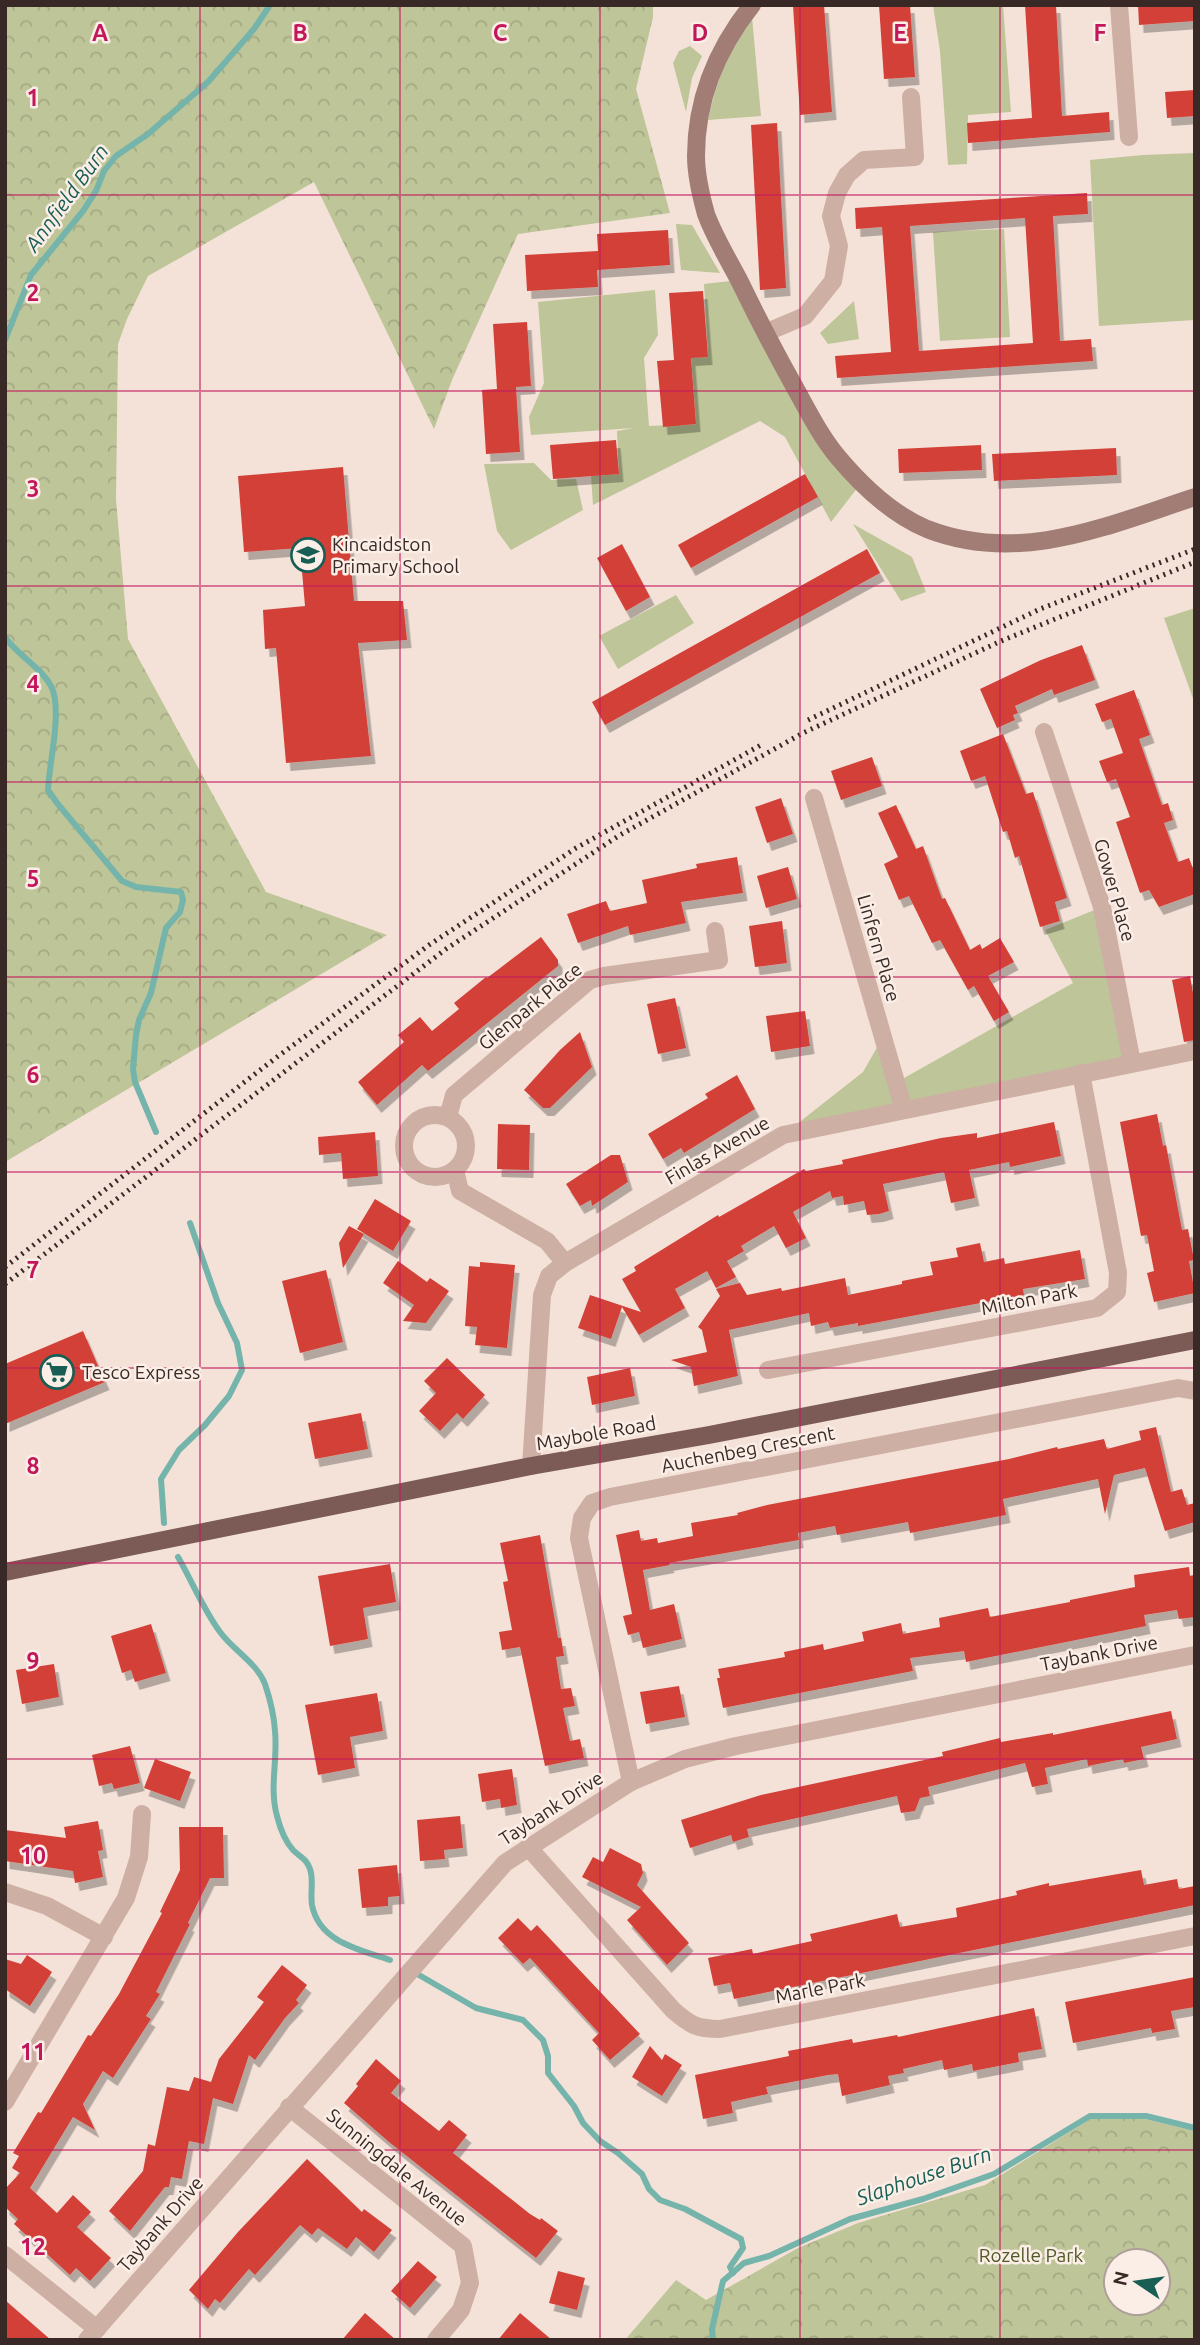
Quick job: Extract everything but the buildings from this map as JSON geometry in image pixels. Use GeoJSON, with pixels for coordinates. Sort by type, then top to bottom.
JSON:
{"type":"FeatureCollection","features":[{"type":"Feature","properties":{"kind":"main road","name":"Maybole Road"},"geometry":{"type":"LineString","coordinates":[[5,1573],[531,1466],[709,1435],[1195,1340]]}},
{"type":"Feature","properties":{"kind":"street"},"geometry":{"type":"LineString","coordinates":[[752,5],[729,37],[714,67],[704,95],[696,158],[707,215],[765,333],[813,422],[837,456],[881,501],[900,515],[956,538],[993,545],[1024,545],[1051,540],[1112,524],[1195,497]]}},
{"type":"Feature","properties":{"kind":"street"},"geometry":{"type":"LineString","coordinates":[[1119,5],[1129,137]]}},
{"type":"Feature","properties":{"kind":"street"},"geometry":{"type":"LineString","coordinates":[[765,333],[805,316],[833,281],[839,246],[831,216],[837,194],[847,175],[864,160],[915,156],[911,97]]}},
{"type":"Feature","properties":{"kind":"street","name":"Gower Place"},"geometry":{"type":"LineString","coordinates":[[1044,732],[1102,907],[1132,1062]]}},
{"type":"Feature","properties":{"kind":"street","name":"Linfern Place"},"geometry":{"type":"LineString","coordinates":[[814,798],[904,1110]]}},
{"type":"Feature","properties":{"kind":"street","name":"Glenpark Place"},"geometry":{"type":"LineString","coordinates":[[448,1117],[454,1095],[590,981],[604,976],[719,960],[715,931]]}},
{"type":"Feature","properties":{"kind":"street","name":"Finlas Avenue"},"geometry":{"type":"LineString","coordinates":[[531,1466],[542,1295],[548,1276],[565,1263],[783,1135],[1195,1051]]}},
{"type":"Feature","properties":{"kind":"street","name":"Milton Park"},"geometry":{"type":"LineString","coordinates":[[768,1370],[1097,1308],[1117,1292],[1118,1273],[1081,1073]]}},
{"type":"Feature","properties":{"kind":"street"},"geometry":{"type":"LineString","coordinates":[[438,1114],[457,1122],[463,1131],[466,1152],[455,1170],[436,1177],[416,1171],[404,1155],[405,1135],[410,1125],[428,1115],[438,1114]]}},
{"type":"Feature","properties":{"kind":"street"},"geometry":{"type":"LineString","coordinates":[[455,1170],[460,1191],[547,1241],[565,1263]]}},
{"type":"Feature","properties":{"kind":"street","name":"Auchenbeg Crescent"},"geometry":{"type":"LineString","coordinates":[[631,1782],[579,1538],[582,1518],[592,1503],[704,1478],[1178,1388],[1195,1391]]}},
{"type":"Feature","properties":{"kind":"street","name":"Taybank Drive"},"geometry":{"type":"LineString","coordinates":[[92,2334],[505,1863],[631,1782],[685,1759],[736,1746],[1195,1656]]}},
{"type":"Feature","properties":{"kind":"street"},"geometry":{"type":"LineString","coordinates":[[5,2102],[126,1898],[139,1857],[142,1814]]}},
{"type":"Feature","properties":{"kind":"street","name":"Marle Park"},"geometry":{"type":"LineString","coordinates":[[527,1847],[673,2010],[687,2022],[702,2029],[720,2029],[1195,1936]]}},
{"type":"Feature","properties":{"kind":"street"},"geometry":{"type":"LineString","coordinates":[[5,1892],[47,1906],[104,1937]]}},
{"type":"Feature","properties":{"kind":"street","name":"Sunningdale Avenue"},"geometry":{"type":"LineString","coordinates":[[289,2107],[463,2246],[470,2283],[461,2310],[436,2340]]}},
{"type":"Feature","properties":{"kind":"street"},"geometry":{"type":"LineString","coordinates":[[5,2255],[92,2334]]}},
{"type":"Feature","properties":{"kind":"green space"},"geometry":{"type":"Polygon","coordinates":[[[5,5],[653,5],[653,17],[636,89],[670,213],[518,234],[452,380],[434,429],[314,182],[148,276],[118,344],[116,499],[128,639],[266,892],[387,935],[5,1162],[5,5]]]}},
{"type":"Feature","properties":{"kind":"green space"},"geometry":{"type":"Polygon","coordinates":[[[933,5],[1003,5],[1011,112],[968,115],[967,164],[948,165],[940,51],[933,5]]]}},
{"type":"Feature","properties":{"kind":"green space"},"geometry":{"type":"Polygon","coordinates":[[[752,17],[761,116],[708,120],[724,66],[752,17]]]}},
{"type":"Feature","properties":{"kind":"green space"},"geometry":{"type":"Polygon","coordinates":[[[690,46],[702,56],[692,78],[686,112],[673,63],[679,51],[690,46]]]}},
{"type":"Feature","properties":{"kind":"green space"},"geometry":{"type":"Polygon","coordinates":[[[1195,153],[1195,320],[1099,326],[1090,160],[1195,153]]]}},
{"type":"Feature","properties":{"kind":"green space"},"geometry":{"type":"Polygon","coordinates":[[[676,224],[692,225],[720,273],[681,270],[676,224]]]}},
{"type":"Feature","properties":{"kind":"green space"},"geometry":{"type":"Polygon","coordinates":[[[1004,229],[1010,337],[940,341],[933,232],[1004,229]]]}},
{"type":"Feature","properties":{"kind":"green space"},"geometry":{"type":"Polygon","coordinates":[[[739,280],[765,333],[862,482],[831,522],[785,437],[760,421],[593,505],[591,476],[619,473],[617,431],[634,428],[531,435],[529,417],[544,383],[538,302],[655,290],[658,335],[644,358],[649,426],[696,424],[691,358],[708,356],[704,284],[739,280]]]}},
{"type":"Feature","properties":{"kind":"green space"},"geometry":{"type":"Polygon","coordinates":[[[854,301],[859,339],[828,344],[820,333],[854,301]]]}},
{"type":"Feature","properties":{"kind":"green space"},"geometry":{"type":"Polygon","coordinates":[[[534,463],[551,480],[576,479],[583,510],[511,550],[497,531],[484,464],[534,463]]]}},
{"type":"Feature","properties":{"kind":"green space"},"geometry":{"type":"Polygon","coordinates":[[[853,524],[912,557],[926,592],[901,601],[853,524]]]}},
{"type":"Feature","properties":{"kind":"green space"},"geometry":{"type":"Polygon","coordinates":[[[676,595],[694,623],[618,669],[599,636],[676,595]]]}},
{"type":"Feature","properties":{"kind":"green space"},"geometry":{"type":"Polygon","coordinates":[[[1195,608],[1195,704],[1164,618],[1195,608]]]}},
{"type":"Feature","properties":{"kind":"green space"},"geometry":{"type":"Polygon","coordinates":[[[1102,907],[1132,1063],[783,1135],[863,1072],[883,1037],[897,1082],[1073,983],[1045,930],[1102,907]]]}},
{"type":"Feature","properties":{"kind":"green space","name":"Rozelle Park"},"geometry":{"type":"Polygon","coordinates":[[[1092,2118],[1145,2119],[1195,2131],[1195,2340],[625,2340],[676,2280],[706,2300],[798,2248],[858,2223],[985,2185],[1092,2118]]]}},
{"type":"Feature","properties":{"kind":"waterway","name":"Annfield Burn"},"geometry":{"type":"LineString","coordinates":[[5,340],[31,275],[83,211],[96,191],[104,171],[116,156],[148,134],[208,82],[254,29],[270,5]]}},
{"type":"Feature","properties":{"kind":"waterway","name":"Annfield Burn"},"geometry":{"type":"LineString","coordinates":[[5,637],[46,679],[54,696],[56,722],[48,790],[122,881],[136,887],[181,892],[183,900],[180,912],[166,928],[151,993],[139,1020],[136,1035],[133,1069],[135,1082],[156,1132]]}},
{"type":"Feature","properties":{"kind":"waterway"},"geometry":{"type":"LineString","coordinates":[[164,1523],[161,1479],[179,1450],[229,1396],[242,1370],[237,1343],[218,1303],[190,1223]]}},
{"type":"Feature","properties":{"kind":"waterway"},"geometry":{"type":"LineString","coordinates":[[178,1557],[214,1623],[225,1639],[251,1663],[265,1684],[272,1707],[276,1742],[274,1795],[277,1816],[287,1842],[310,1869],[312,1905],[316,1918],[323,1928],[342,1943],[390,1960]]}},
{"type":"Feature","properties":{"kind":"waterway","name":"Annfield Burn"},"geometry":{"type":"LineString","coordinates":[[419,1975],[476,2008],[523,2020],[543,2040],[548,2056],[548,2073],[574,2106],[583,2123],[600,2141],[642,2174],[649,2189],[660,2200],[685,2209],[741,2239],[743,2248],[730,2267],[733,2273]]}},
{"type":"Feature","properties":{"kind":"waterway","name":"Slaphouse Burn"},"geometry":{"type":"LineString","coordinates":[[713,2340],[712,2329],[723,2281],[744,2263],[769,2256],[850,2219],[923,2199],[994,2174],[1090,2116],[1146,2116],[1195,2128]]}},
{"type":"Feature","properties":{"kind":"railway"},"geometry":{"type":"LineString","coordinates":[[808,720],[1040,609],[1195,549]]}},
{"type":"Feature","properties":{"kind":"railway"},"geometry":{"type":"LineString","coordinates":[[5,1284],[446,949],[620,835],[803,733],[1001,641],[1195,562]]}},
{"type":"Feature","properties":{"kind":"railway"},"geometry":{"type":"LineString","coordinates":[[5,1267],[277,1057],[429,945],[576,848],[761,745]]}},
{"type":"Feature","properties":{"kind":"place","name":"Kincaidston Primary School"},"geometry":{"type":"Point","coordinates":[308,555]}},
{"type":"Feature","properties":{"kind":"place","name":"Tesco Express"},"geometry":{"type":"Point","coordinates":[57,1372]}}]}
